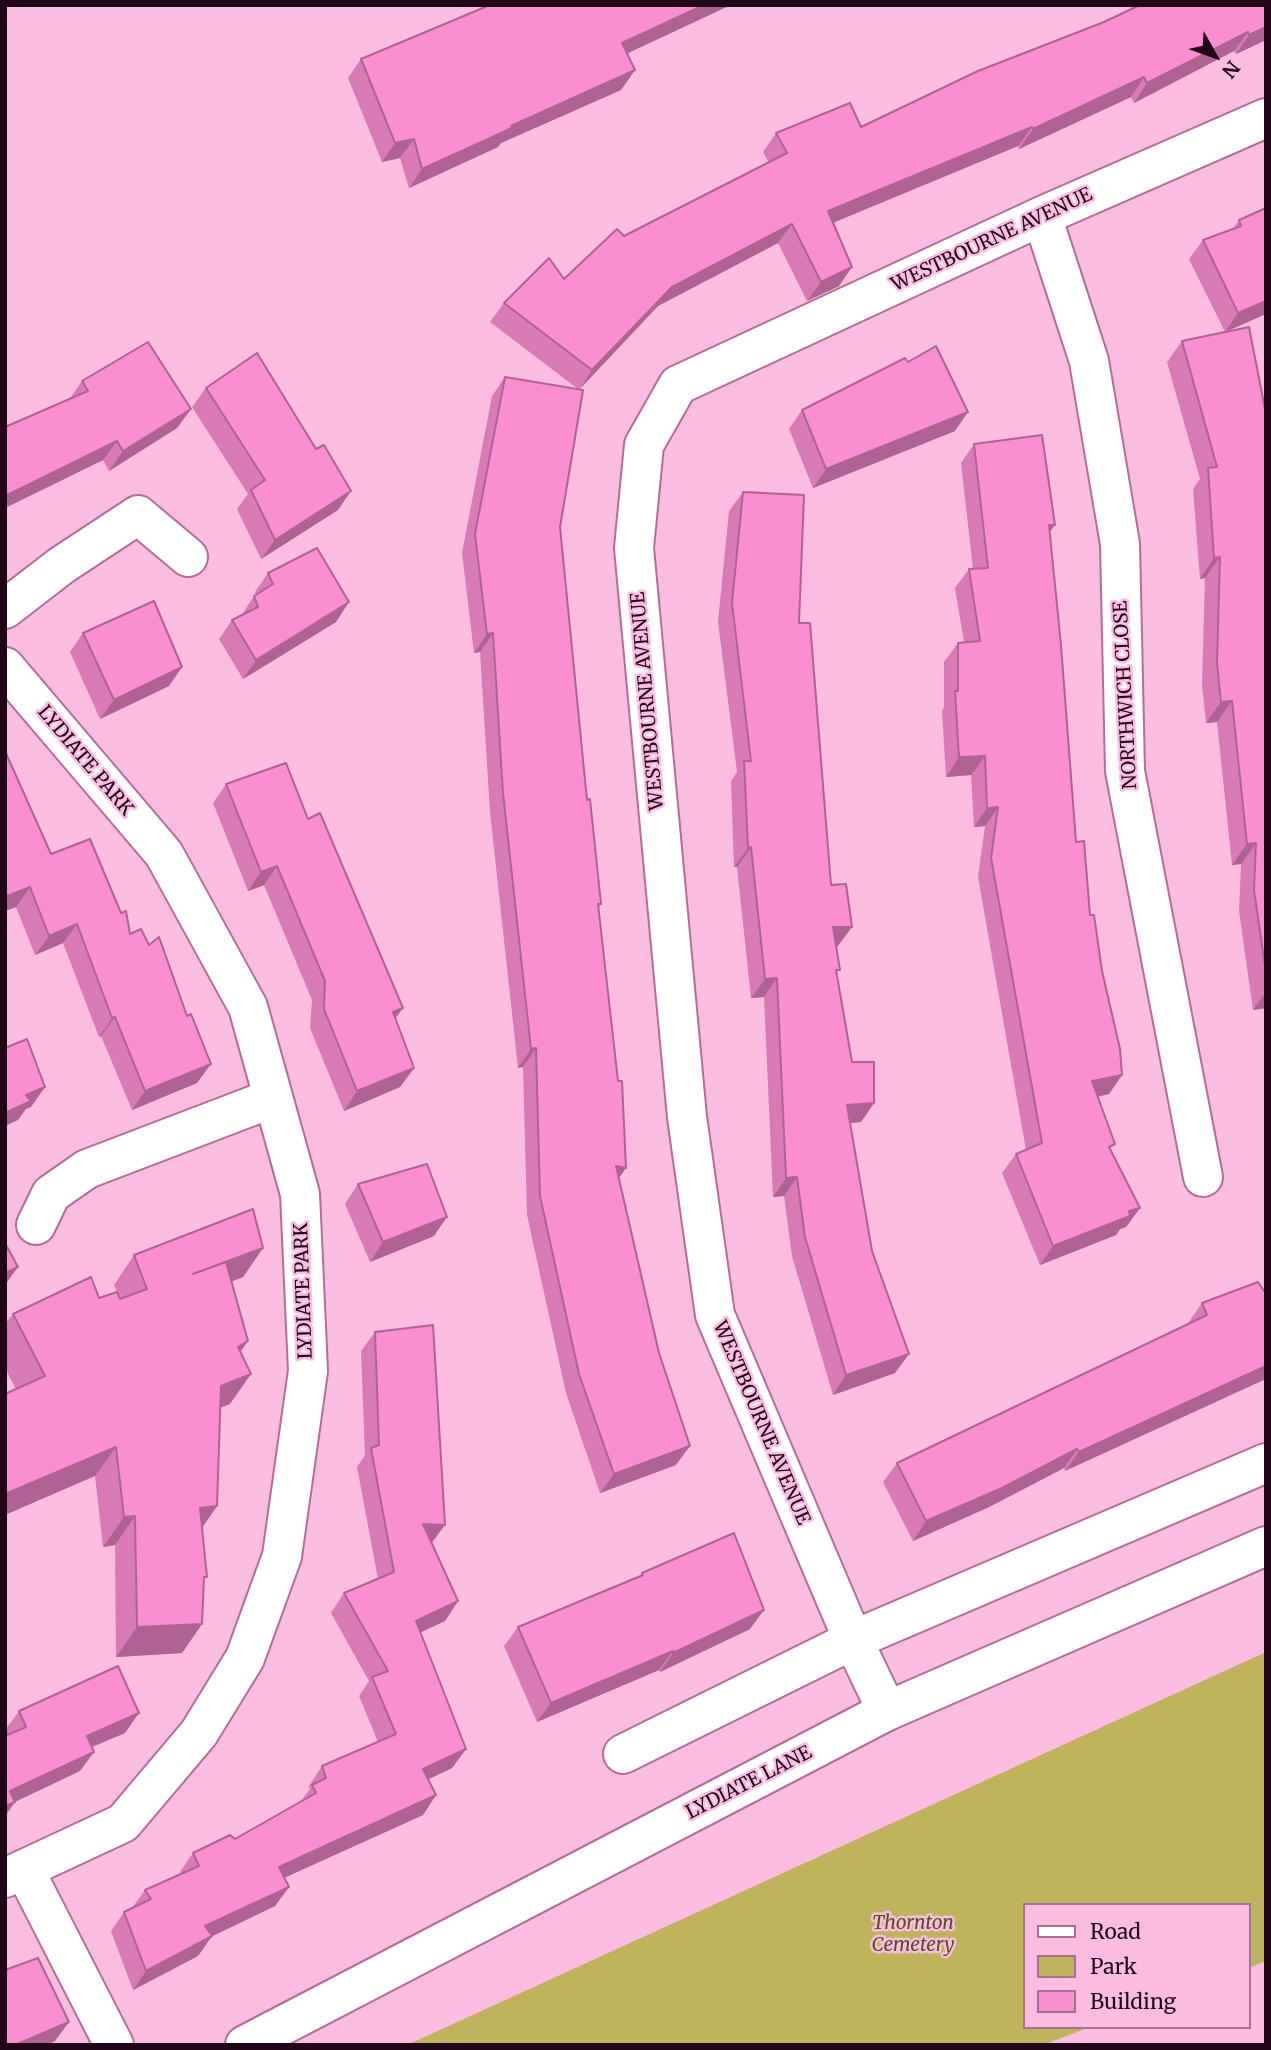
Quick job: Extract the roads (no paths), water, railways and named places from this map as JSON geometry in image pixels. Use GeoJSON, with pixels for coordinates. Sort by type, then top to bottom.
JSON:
{"type":"FeatureCollection","features":[{"type":"Feature","properties":{"kind":"street","name":"WESTBOURNE AVENUE"},"geometry":{"type":"LineString","coordinates":[[887,1711],[853,1640],[715,1315],[687,1117],[634,548],[644,445],[678,385],[1042,216],[1266,118]]}},
{"type":"Feature","properties":{"kind":"street","name":"NORTHWICH CLOSE"},"geometry":{"type":"LineString","coordinates":[[1042,216],[1089,361],[1120,544],[1125,771],[1203,1177]]}},
{"type":"Feature","properties":{"kind":"street"},"geometry":{"type":"LineString","coordinates":[[5,609],[62,565],[138,515],[188,556]]}},
{"type":"Feature","properties":{"kind":"street","name":"LYDIATE PARK"},"geometry":{"type":"LineString","coordinates":[[5,667],[164,854],[248,1007],[300,1194],[308,1371],[282,1556],[245,1658],[199,1733],[123,1823],[14,1873]]}},
{"type":"Feature","properties":{"kind":"street"},"geometry":{"type":"LineString","coordinates":[[36,1224],[51,1194],[87,1169],[273,1098]]}},
{"type":"Feature","properties":{"kind":"street"},"geometry":{"type":"LineString","coordinates":[[623,1755],[853,1640],[1266,1463]]}},
{"type":"Feature","properties":{"kind":"street","name":"LYDIATE LANE"},"geometry":{"type":"LineString","coordinates":[[245,2045],[887,1711],[1266,1546]]}},
{"type":"Feature","properties":{"kind":"street"},"geometry":{"type":"LineString","coordinates":[[14,1873],[114,2045]]}},
{"type":"Feature","properties":{"kind":"park label","name":"Thornton Cemetery"},"geometry":{"type":"Point","coordinates":[913,1935]}}]}
